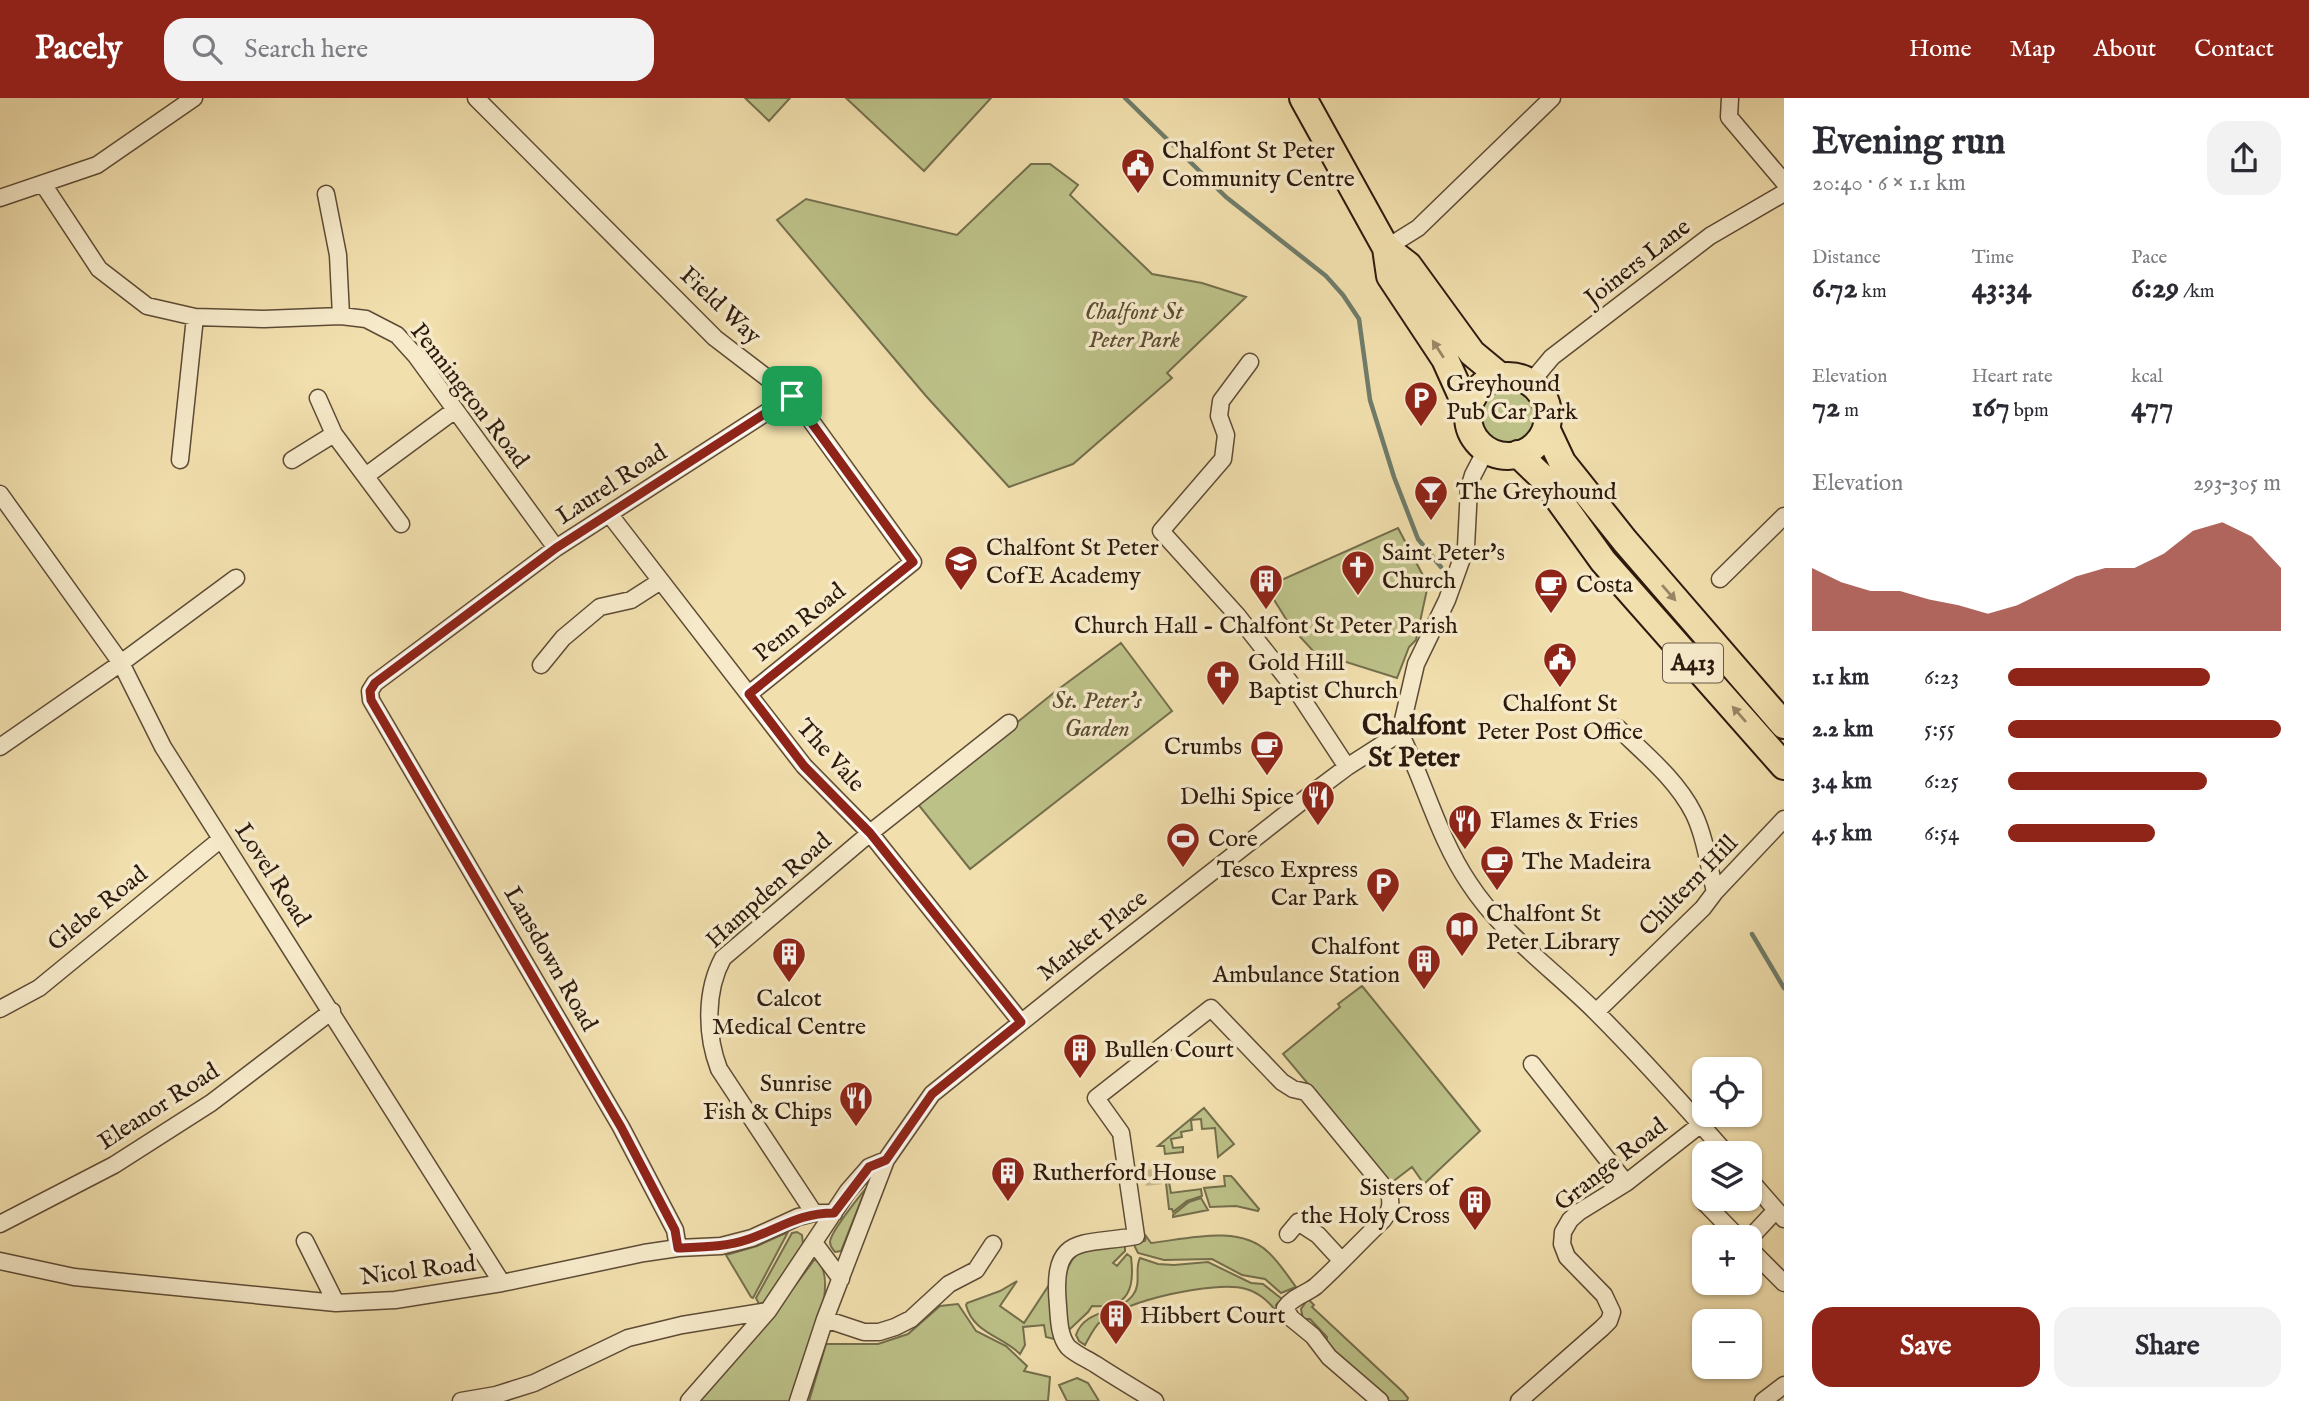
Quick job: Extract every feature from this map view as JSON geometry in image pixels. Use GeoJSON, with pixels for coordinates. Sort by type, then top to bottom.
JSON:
{"type":"FeatureCollection","features":[{"type":"Feature","properties":{"kind":"highway"},"geometry":{"type":"LineString","coordinates":[[1303,98],[1386,248],[1390,276],[1445,359],[1468,410],[1471,432],[1478,442],[1486,450],[1507,456],[1518,454],[1530,449],[1546,428]]}},
{"type":"Feature","properties":{"kind":"highway"},"geometry":{"type":"LineString","coordinates":[[1386,248],[1408,265],[1472,353],[1501,377]]}},
{"type":"Feature","properties":{"kind":"highway"},"geometry":{"type":"LineString","coordinates":[[1468,410],[1472,398],[1489,380],[1511,376],[1530,383]]}},
{"type":"Feature","properties":{"kind":"highway","name":"A413"},"geometry":{"type":"LineString","coordinates":[[1530,383],[1539,391],[1545,403],[1548,415],[1546,428],[1562,462],[1625,541],[1784,725]]}},
{"type":"Feature","properties":{"kind":"highway","name":"A413"},"geometry":{"type":"LineString","coordinates":[[1518,454],[1544,479],[1603,561],[1784,766]]}},
{"type":"Feature","properties":{"kind":"street"},"geometry":{"type":"LineString","coordinates":[[0,198],[97,165],[194,98]]}},
{"type":"Feature","properties":{"kind":"street","name":"Field Way"},"geometry":{"type":"LineString","coordinates":[[476,98],[715,338],[792,396],[913,562]]}},
{"type":"Feature","properties":{"kind":"street"},"geometry":{"type":"LineString","coordinates":[[1386,248],[1418,228],[1552,98]]}},
{"type":"Feature","properties":{"kind":"street"},"geometry":{"type":"LineString","coordinates":[[1730,98],[1728,117],[1784,182]]}},
{"type":"Feature","properties":{"kind":"street","name":"Pennington Road"},"geometry":{"type":"LineString","coordinates":[[43,184],[99,269],[147,306],[195,317],[264,319],[341,316],[366,319],[397,335],[416,356],[556,548]]}},
{"type":"Feature","properties":{"kind":"street","name":"Joiners Lane"},"geometry":{"type":"LineString","coordinates":[[1530,383],[1552,357],[1710,236],[1784,193]]}},
{"type":"Feature","properties":{"kind":"street"},"geometry":{"type":"LineString","coordinates":[[326,194],[338,255],[341,316]]}},
{"type":"Feature","properties":{"kind":"street"},"geometry":{"type":"LineString","coordinates":[[180,460],[195,317]]}},
{"type":"Feature","properties":{"kind":"street"},"geometry":{"type":"LineString","coordinates":[[1250,362],[1221,401],[1219,416],[1226,435],[1223,459],[1161,531],[1237,615],[1299,695],[1347,766]]}},
{"type":"Feature","properties":{"kind":"street","name":"Laurel Road"},"geometry":{"type":"LineString","coordinates":[[371,700],[370,691],[375,683],[556,548],[792,396]]}},
{"type":"Feature","properties":{"kind":"street"},"geometry":{"type":"LineString","coordinates":[[318,398],[334,434],[401,524]]}},
{"type":"Feature","properties":{"kind":"street"},"geometry":{"type":"LineString","coordinates":[[367,475],[455,410]]}},
{"type":"Feature","properties":{"kind":"street"},"geometry":{"type":"LineString","coordinates":[[292,460],[334,434]]}},
{"type":"Feature","properties":{"kind":"street"},"geometry":{"type":"LineString","coordinates":[[1486,450],[1469,488],[1466,547],[1447,600],[1416,664],[1400,733],[1417,766],[1442,836],[1469,885],[1499,922],[1596,1012],[1692,1114]]}},
{"type":"Feature","properties":{"kind":"street","name":"Lovel Road"},"geometry":{"type":"LineString","coordinates":[[0,494],[121,663],[163,747],[502,1283]]}},
{"type":"Feature","properties":{"kind":"street","name":"The Vale"},"geometry":{"type":"LineString","coordinates":[[610,515],[659,582],[804,766],[870,833],[1021,1022]]}},
{"type":"Feature","properties":{"kind":"street"},"geometry":{"type":"LineString","coordinates":[[1720,579],[1784,516]]}},
{"type":"Feature","properties":{"kind":"street","name":"Penn Road"},"geometry":{"type":"LineString","coordinates":[[749,694],[913,562]]}},
{"type":"Feature","properties":{"kind":"street"},"geometry":{"type":"LineString","coordinates":[[0,747],[121,663],[236,578]]}},
{"type":"Feature","properties":{"kind":"street"},"geometry":{"type":"LineString","coordinates":[[541,665],[563,638],[600,607],[631,600],[659,582]]}},
{"type":"Feature","properties":{"kind":"street","name":"Lansdown Road"},"geometry":{"type":"LineString","coordinates":[[371,700],[621,1127],[675,1230],[678,1248]]}},
{"type":"Feature","properties":{"kind":"street","name":"Hampden Road"},"geometry":{"type":"LineString","coordinates":[[814,1213],[719,1069],[712,1042],[712,992],[717,970],[723,958],[870,833],[1009,723]]}},
{"type":"Feature","properties":{"kind":"street"},"geometry":{"type":"LineString","coordinates":[[1618,728],[1665,774],[1685,799],[1695,816],[1715,892]]}},
{"type":"Feature","properties":{"kind":"street","name":"Market Place"},"geometry":{"type":"LineString","coordinates":[[886,1160],[932,1094],[1347,766],[1400,733]]}},
{"type":"Feature","properties":{"kind":"street","name":"Chiltern Hill"},"geometry":{"type":"LineString","coordinates":[[1596,1012],[1703,908],[1783,820]]}},
{"type":"Feature","properties":{"kind":"street","name":"Glebe Road"},"geometry":{"type":"LineString","coordinates":[[0,1009],[39,988],[221,839]]}},
{"type":"Feature","properties":{"kind":"street"},"geometry":{"type":"LineString","coordinates":[[1155,1401],[1070,1349],[1061,1333],[1055,1280],[1058,1266],[1064,1255],[1073,1247],[1136,1236],[1121,1133],[1096,1098],[1210,1007],[1282,1082],[1293,1089],[1306,1092],[1388,1194],[1391,1203],[1389,1212],[1317,1285],[1288,1303],[1285,1308],[1291,1318],[1313,1336],[1329,1357],[1380,1401]]}},
{"type":"Feature","properties":{"kind":"street","name":"Eleanor Road"},"geometry":{"type":"LineString","coordinates":[[0,1224],[114,1166],[211,1102],[332,1011]]}},
{"type":"Feature","properties":{"kind":"street"},"geometry":{"type":"LineString","coordinates":[[1532,1065],[1626,1183]]}},
{"type":"Feature","properties":{"kind":"street","name":"Grange Road"},"geometry":{"type":"LineString","coordinates":[[1519,1401],[1609,1321],[1612,1312],[1604,1295],[1567,1257],[1562,1244],[1563,1231],[1570,1220],[1626,1183],[1697,1127]]}},
{"type":"Feature","properties":{"kind":"street"},"geometry":{"type":"LineString","coordinates":[[1704,1127],[1716,1141]]}},
{"type":"Feature","properties":{"kind":"street"},"geometry":{"type":"LineString","coordinates":[[690,1401],[768,1311],[834,1213],[869,1167],[886,1160]]}},
{"type":"Feature","properties":{"kind":"street"},"geometry":{"type":"LineString","coordinates":[[798,1401],[825,1320],[886,1160]]}},
{"type":"Feature","properties":{"kind":"street"},"geometry":{"type":"LineString","coordinates":[[1762,1194],[1780,1215],[1762,1229]]}},
{"type":"Feature","properties":{"kind":"street"},"geometry":{"type":"LineString","coordinates":[[1713,1211],[1726,1225]]}},
{"type":"Feature","properties":{"kind":"street","name":"Nicol Road"},"geometry":{"type":"LineString","coordinates":[[0,1261],[74,1277],[336,1303],[395,1300],[502,1283],[678,1248],[721,1246],[736,1243],[814,1213],[834,1213]]}},
{"type":"Feature","properties":{"kind":"street"},"geometry":{"type":"LineString","coordinates":[[1288,1234],[1298,1222],[1318,1235],[1341,1261]]}},
{"type":"Feature","properties":{"kind":"street"},"geometry":{"type":"LineString","coordinates":[[305,1241],[336,1303]]}},
{"type":"Feature","properties":{"kind":"street"},"geometry":{"type":"LineString","coordinates":[[815,1244],[841,1279]]}},
{"type":"Feature","properties":{"kind":"street"},"geometry":{"type":"LineString","coordinates":[[825,1320],[864,1332],[879,1332],[895,1327],[911,1319],[949,1284],[976,1270],[993,1244]]}},
{"type":"Feature","properties":{"kind":"street"},"geometry":{"type":"LineString","coordinates":[[1762,1261],[1784,1283]]}},
{"type":"Feature","properties":{"kind":"street"},"geometry":{"type":"LineString","coordinates":[[461,1401],[496,1395],[534,1383],[628,1339],[682,1325],[768,1311]]}},
{"type":"Feature","properties":{"kind":"street"},"geometry":{"type":"LineString","coordinates":[[1763,1401],[1784,1385]]}},
{"type":"Feature","properties":{"kind":"green space"},"geometry":{"type":"Polygon","coordinates":[[[745,98],[790,98],[769,121],[745,98]]]}},
{"type":"Feature","properties":{"kind":"green space"},"geometry":{"type":"Polygon","coordinates":[[[846,98],[991,98],[924,171],[846,98]]]}},
{"type":"Feature","properties":{"kind":"green space","name":"Chalfont St Peter Park"},"geometry":{"type":"Polygon","coordinates":[[[1031,164],[1050,164],[1078,185],[1070,195],[1152,274],[1202,283],[1246,297],[1167,373],[1172,378],[1073,464],[1009,487],[926,396],[777,220],[806,199],[957,235],[1031,164]]]}},
{"type":"Feature","properties":{"kind":"green space"},"geometry":{"type":"Polygon","coordinates":[[[1500,388],[1512,388],[1527,396],[1535,411],[1535,423],[1527,438],[1512,446],[1500,446],[1485,438],[1477,423],[1477,411],[1485,396],[1500,388]]]}},
{"type":"Feature","properties":{"kind":"green space"},"geometry":{"type":"Polygon","coordinates":[[[1398,528],[1428,585],[1416,640],[1409,647],[1397,678],[1314,652],[1291,627],[1266,587],[1398,528]]]}},
{"type":"Feature","properties":{"kind":"green space","name":"St. Peter's Garden"},"geometry":{"type":"Polygon","coordinates":[[[1121,643],[1172,711],[970,869],[917,803],[1056,691],[1121,643]]]}},
{"type":"Feature","properties":{"kind":"green space"},"geometry":{"type":"Polygon","coordinates":[[[1362,986],[1480,1131],[1424,1184],[1412,1167],[1391,1183],[1283,1054],[1362,986]]]}},
{"type":"Feature","properties":{"kind":"green space"},"geometry":{"type":"Polygon","coordinates":[[[1204,1108],[1234,1144],[1218,1157],[1215,1128],[1202,1129],[1201,1119],[1191,1120],[1192,1130],[1181,1132],[1182,1137],[1171,1139],[1173,1148],[1183,1147],[1183,1152],[1165,1154],[1164,1146],[1158,1146],[1204,1108]]]}},
{"type":"Feature","properties":{"kind":"green space"},"geometry":{"type":"Polygon","coordinates":[[[1224,1176],[1234,1179],[1258,1211],[1236,1206],[1210,1207],[1204,1188],[1225,1186],[1224,1176]]]}},
{"type":"Feature","properties":{"kind":"green space"},"geometry":{"type":"Polygon","coordinates":[[[1169,1182],[1171,1193],[1201,1189],[1202,1196],[1187,1201],[1173,1212],[1169,1209],[1166,1183],[1169,1182]]]}},
{"type":"Feature","properties":{"kind":"green space"},"geometry":{"type":"Polygon","coordinates":[[[866,1188],[841,1251],[835,1252],[830,1242],[831,1237],[866,1188]]]}},
{"type":"Feature","properties":{"kind":"green space"},"geometry":{"type":"Polygon","coordinates":[[[1201,1198],[1208,1210],[1173,1217],[1189,1202],[1201,1198]]]}},
{"type":"Feature","properties":{"kind":"green space"},"geometry":{"type":"Polygon","coordinates":[[[788,1232],[753,1298],[751,1297],[726,1255],[757,1246],[788,1232]]]}},
{"type":"Feature","properties":{"kind":"green space"},"geometry":{"type":"Polygon","coordinates":[[[792,1233],[802,1235],[803,1244],[765,1302],[759,1304],[756,1298],[792,1233]]]}},
{"type":"Feature","properties":{"kind":"green space"},"geometry":{"type":"Polygon","coordinates":[[[1146,1236],[1151,1243],[1212,1236],[1243,1238],[1268,1252],[1296,1287],[1281,1293],[1265,1279],[1242,1275],[1212,1259],[1164,1260],[1138,1253],[1133,1243],[1145,1241],[1146,1236]]]}},
{"type":"Feature","properties":{"kind":"green space"},"geometry":{"type":"Polygon","coordinates":[[[1125,1244],[1125,1251],[1113,1263],[1117,1266],[1127,1254],[1131,1257],[1132,1278],[1127,1294],[1114,1304],[1092,1306],[1069,1330],[1064,1288],[1069,1266],[1074,1258],[1091,1248],[1125,1244]]]}},
{"type":"Feature","properties":{"kind":"green space"},"geometry":{"type":"Polygon","coordinates":[[[1140,1258],[1158,1264],[1174,1265],[1208,1262],[1251,1283],[1263,1284],[1282,1299],[1276,1305],[1280,1315],[1261,1296],[1251,1291],[1213,1287],[1170,1294],[1128,1307],[1100,1322],[1085,1345],[1079,1341],[1076,1335],[1087,1320],[1119,1306],[1133,1295],[1137,1286],[1140,1258]]]}},
{"type":"Feature","properties":{"kind":"green space"},"geometry":{"type":"Polygon","coordinates":[[[815,1259],[823,1269],[823,1305],[811,1349],[792,1401],[697,1401],[777,1309],[815,1259]]]}},
{"type":"Feature","properties":{"kind":"green space"},"geometry":{"type":"Polygon","coordinates":[[[1017,1281],[1000,1306],[1024,1323],[1049,1285],[1054,1339],[1046,1337],[1044,1325],[1023,1327],[1025,1345],[1020,1354],[981,1328],[966,1305],[1017,1281]]]}},
{"type":"Feature","properties":{"kind":"green space"},"geometry":{"type":"Polygon","coordinates":[[[1308,1299],[1314,1305],[1312,1307],[1403,1392],[1408,1398],[1407,1401],[1388,1401],[1356,1375],[1326,1344],[1327,1337],[1310,1319],[1303,1319],[1301,1309],[1308,1299]]]}},
{"type":"Feature","properties":{"kind":"green space"},"geometry":{"type":"Polygon","coordinates":[[[958,1304],[976,1331],[1006,1346],[1027,1366],[1024,1371],[1050,1377],[1048,1401],[809,1401],[826,1344],[878,1344],[908,1334],[940,1306],[958,1304]]]}},
{"type":"Feature","properties":{"kind":"green space"},"geometry":{"type":"Polygon","coordinates":[[[1077,1378],[1088,1383],[1099,1401],[1067,1401],[1059,1385],[1077,1378]]]}},
{"type":"Feature","properties":{"kind":"waterway"},"geometry":{"type":"LineString","coordinates":[[1125,98],[1226,197],[1326,276],[1343,295],[1359,319],[1370,400],[1394,477],[1418,539],[1441,567]]}},
{"type":"Feature","properties":{"kind":"waterway"},"geometry":{"type":"LineString","coordinates":[[1752,934],[1784,988]]}},
{"type":"Feature","properties":{"kind":"tunnel"},"geometry":{"type":"LineString","coordinates":[[1145,1178],[1165,1176]]}},
{"type":"Feature","properties":{"kind":"place","name":"Chalfont St Peter Community Centre"},"geometry":{"type":"Point","coordinates":[1138,195]}},
{"type":"Feature","properties":{"kind":"place","name":"Greyhound Pub Car Park"},"geometry":{"type":"Point","coordinates":[1421,428]}},
{"type":"Feature","properties":{"kind":"place","name":"The Greyhound"},"geometry":{"type":"Point","coordinates":[1431,522]}},
{"type":"Feature","properties":{"kind":"place","name":"Chalfont St Peter CofE Academy"},"geometry":{"type":"Point","coordinates":[961,592]}},
{"type":"Feature","properties":{"kind":"place","name":"Saint Peter's Church"},"geometry":{"type":"Point","coordinates":[1358,597]}},
{"type":"Feature","properties":{"kind":"place","name":"Church Hall - Chalfont St Peter Parish"},"geometry":{"type":"Point","coordinates":[1266,611]}},
{"type":"Feature","properties":{"kind":"place","name":"Costa"},"geometry":{"type":"Point","coordinates":[1551,615]}},
{"type":"Feature","properties":{"kind":"place","name":"Chalfont St Peter Post Office"},"geometry":{"type":"Point","coordinates":[1560,689]}},
{"type":"Feature","properties":{"kind":"place","name":"Gold Hill Baptist Church"},"geometry":{"type":"Point","coordinates":[1223,707]}},
{"type":"Feature","properties":{"kind":"place","name":"Crumbs"},"geometry":{"type":"Point","coordinates":[1267,777]}},
{"type":"Feature","properties":{"kind":"place","name":"Delhi Spice"},"geometry":{"type":"Point","coordinates":[1318,827]}},
{"type":"Feature","properties":{"kind":"place","name":"Flames & Fries"},"geometry":{"type":"Point","coordinates":[1465,851]}},
{"type":"Feature","properties":{"kind":"place","name":"Core"},"geometry":{"type":"Point","coordinates":[1183,869]}},
{"type":"Feature","properties":{"kind":"place","name":"The Madeira"},"geometry":{"type":"Point","coordinates":[1497,892]}},
{"type":"Feature","properties":{"kind":"place","name":"Tesco Express Car Park"},"geometry":{"type":"Point","coordinates":[1383,914]}},
{"type":"Feature","properties":{"kind":"place","name":"Chalfont St Peter Library"},"geometry":{"type":"Point","coordinates":[1462,958]}},
{"type":"Feature","properties":{"kind":"place","name":"Calcot Medical Centre"},"geometry":{"type":"Point","coordinates":[789,984]}},
{"type":"Feature","properties":{"kind":"place","name":"Chalfont Ambulance Station"},"geometry":{"type":"Point","coordinates":[1424,991]}},
{"type":"Feature","properties":{"kind":"place","name":"Bullen Court"},"geometry":{"type":"Point","coordinates":[1080,1080]}},
{"type":"Feature","properties":{"kind":"place","name":"Sunrise Fish & Chips"},"geometry":{"type":"Point","coordinates":[856,1128]}},
{"type":"Feature","properties":{"kind":"place","name":"Rutherford House"},"geometry":{"type":"Point","coordinates":[1008,1203]}},
{"type":"Feature","properties":{"kind":"place","name":"Sisters of the Holy Cross"},"geometry":{"type":"Point","coordinates":[1475,1232]}},
{"type":"Feature","properties":{"kind":"place","name":"Hibbert Court"},"geometry":{"type":"Point","coordinates":[1116,1346]}},
{"type":"Feature","properties":{"kind":"district","name":"Chalfont St Peter"},"geometry":{"type":"Point","coordinates":[1414,742]}},
{"type":"Feature","properties":{"kind":"route"},"geometry":{"type":"LineString","coordinates":[[792,396],[913,562],[749,694],[804,766],[870,833],[1021,1022],[932,1094],[886,1160],[869,1167],[848,1191],[834,1213],[814,1213],[798,1217],[736,1243],[678,1248],[675,1230],[621,1127],[371,700],[370,691],[375,683],[556,548],[792,396]]}}]}
